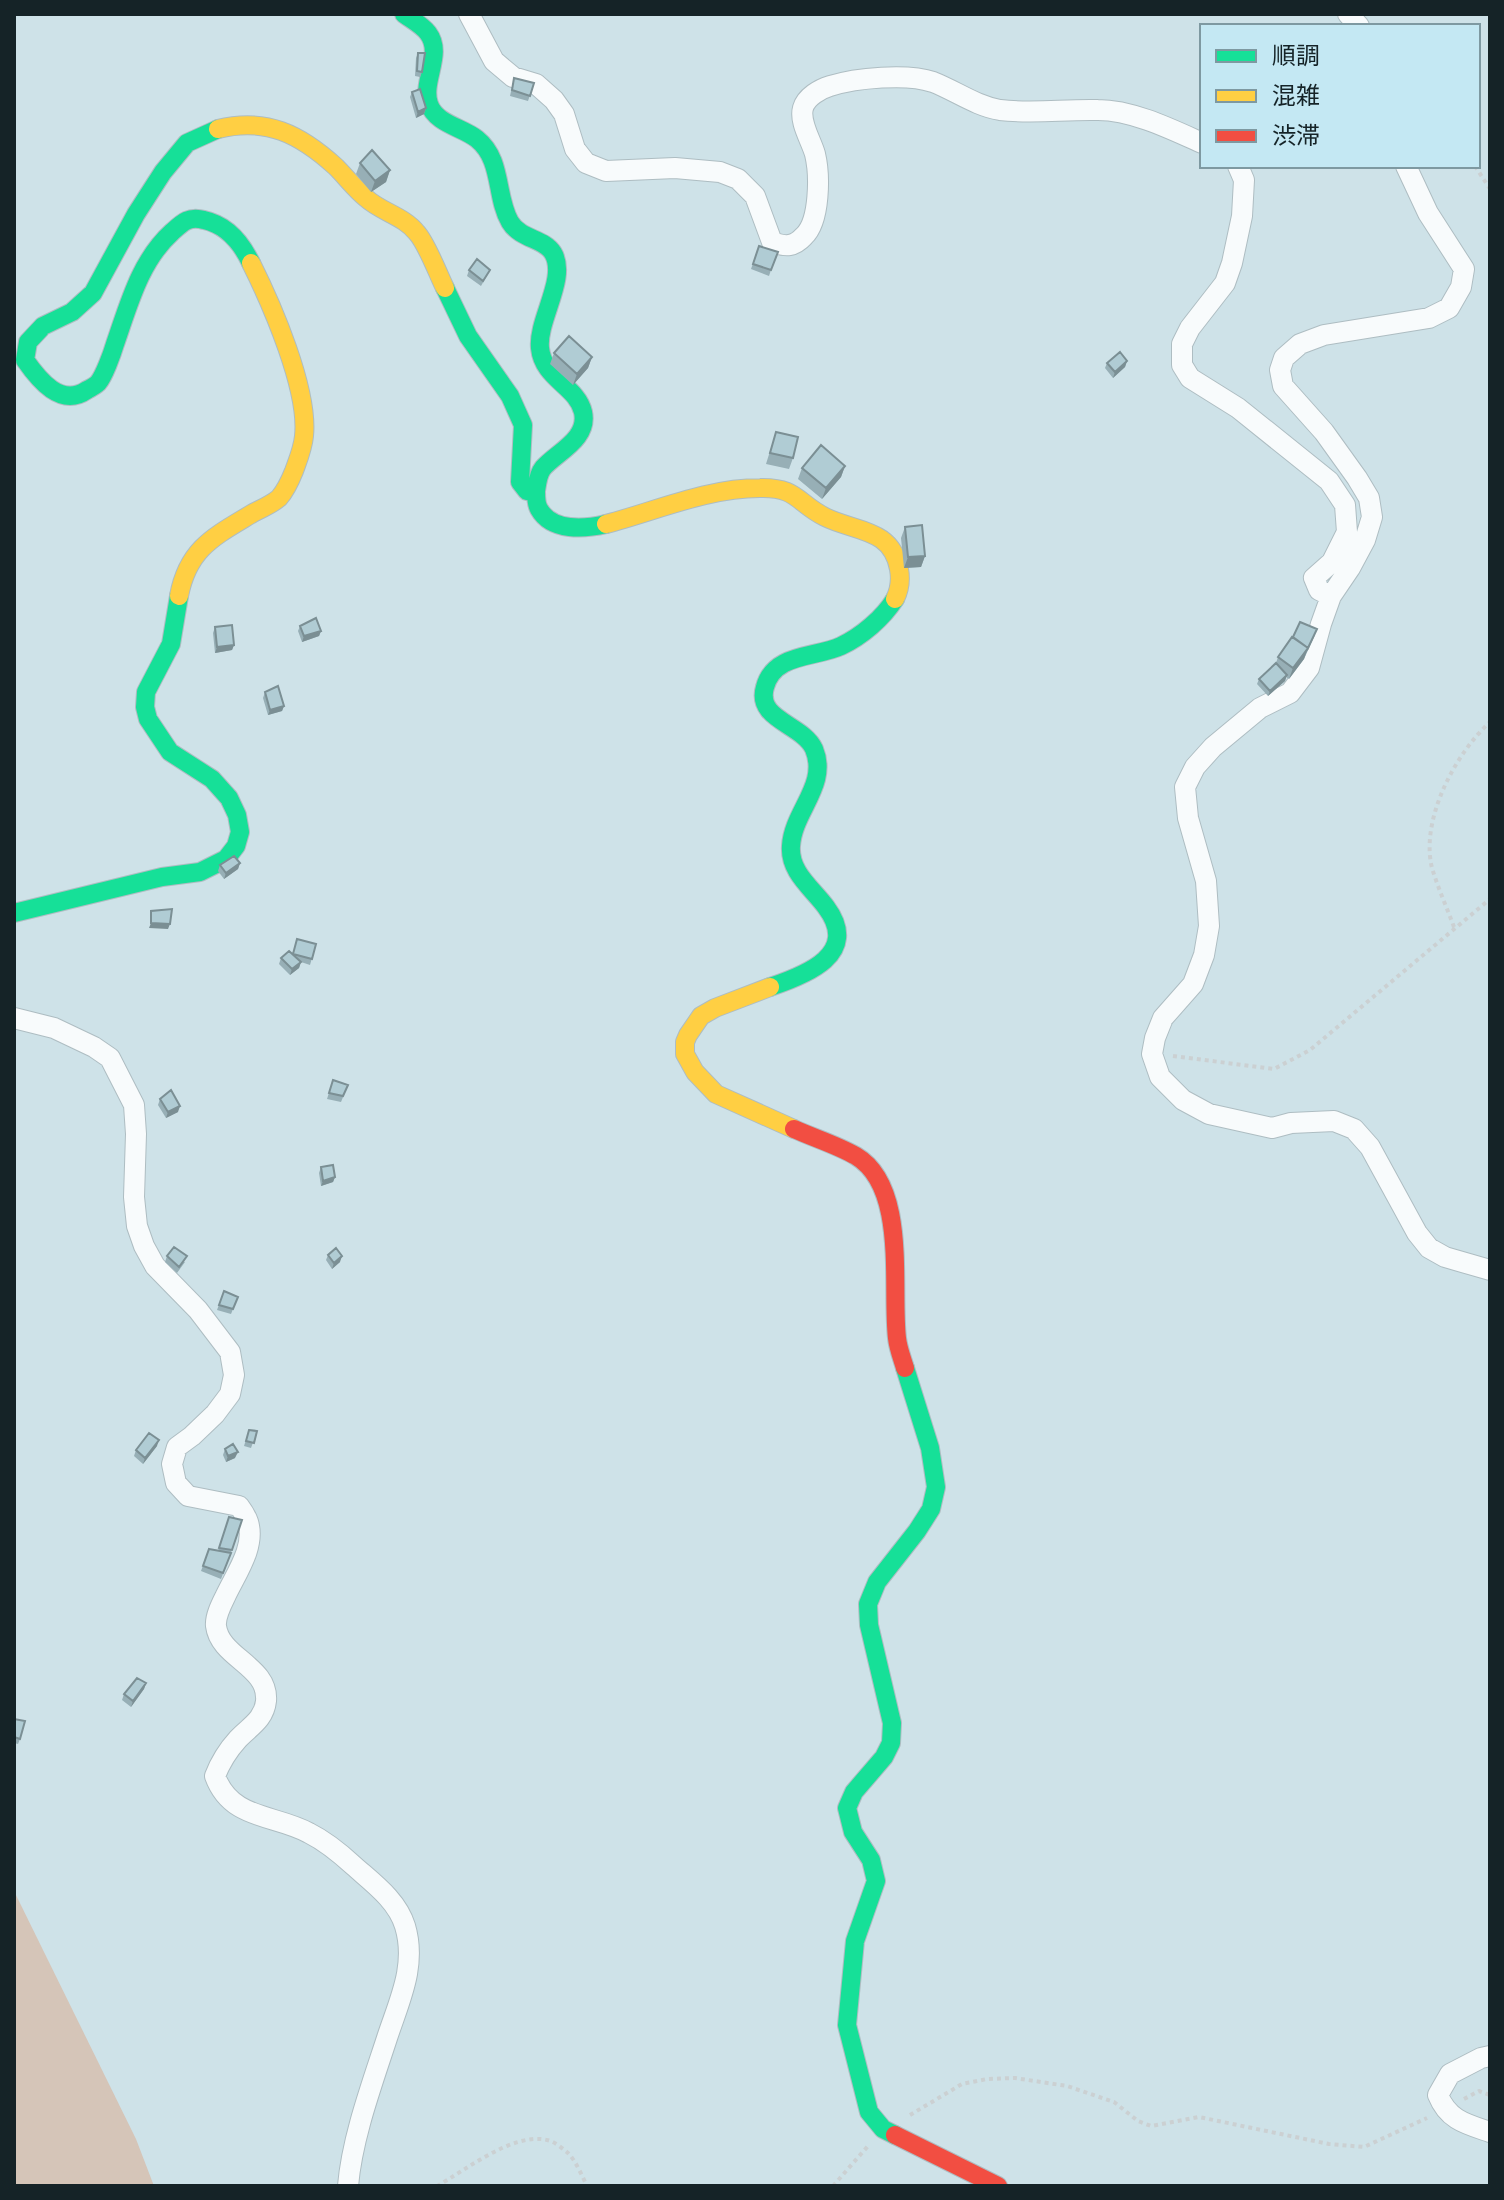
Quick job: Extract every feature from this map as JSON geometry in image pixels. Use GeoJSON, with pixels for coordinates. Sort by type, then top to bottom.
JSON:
{"type":"FeatureCollection","features":[{"type":"Feature","properties":{"kind":"street"},"geometry":{"type":"LineString","coordinates":[[404,14],[429,34],[434,53],[425,87],[429,106],[446,122],[479,140],[492,157],[508,220],[520,234],[547,245],[556,259],[554,282],[538,342],[543,363],[580,404],[583,419],[580,434],[541,470],[536,492],[539,509],[550,520],[571,528],[599,526],[709,495],[749,488],[777,488],[798,497],[820,515],[862,528],[881,538],[893,550],[900,564],[897,597],[886,612],[845,645],[785,661],[773,671],[765,684],[763,697],[768,711],[807,738],[816,753],[818,770],[811,796],[792,834],[790,852],[794,866],[829,912],[837,928],[836,945],[829,958],[811,971],[700,1017],[687,1036],[683,1050],[688,1066],[717,1095],[858,1157],[874,1172],[893,1224],[897,1339],[930,1448],[936,1487],[931,1509],[877,1582],[868,1604],[869,1625],[892,1723],[891,1743],[884,1757],[854,1792],[847,1808],[853,1832],[871,1860],[876,1881],[855,1941],[847,2025],[869,2112],[883,2129],[998,2186]]}},
{"type":"Feature","properties":{"kind":"street"},"geometry":{"type":"LineString","coordinates":[[469,14],[494,61],[513,77],[536,84],[554,100],[564,114],[575,149],[586,163],[606,171],[675,168],[720,172],[738,179],[755,196],[772,242],[784,247],[797,244],[810,230],[818,182],[815,156],[802,118],[803,107],[809,97],[828,86],[896,76],[931,81],[997,109],[1027,112],[1101,109],[1159,124],[1200,142]]}},
{"type":"Feature","properties":{"kind":"street"},"geometry":{"type":"LineString","coordinates":[[14,913],[162,877],[200,872],[226,859],[236,846],[240,832],[229,798],[212,779],[170,752],[155,732],[145,707],[146,692],[171,644],[181,587],[191,562],[209,539],[278,499],[289,484],[298,461],[304,437],[304,416],[297,381],[270,301],[247,254],[229,230],[215,222],[186,219],[159,244],[138,279],[98,383],[80,395],[59,395],[39,380],[25,360],[28,342],[43,326],[72,312],[93,293],[163,172],[187,143],[216,129],[236,124],[277,128],[307,143],[336,167],[367,200],[401,219],[418,233],[468,336],[510,396],[523,425],[520,482],[527,491],[536,492]]}},
{"type":"Feature","properties":{"kind":"street"},"geometry":{"type":"LineString","coordinates":[[1239,168],[1244,180],[1244,192],[1232,263],[1225,283],[1190,328],[1182,344],[1182,365],[1190,378],[1238,408],[1329,481],[1345,505],[1347,532],[1332,562],[1314,578],[1319,590],[1331,596]]}},
{"type":"Feature","properties":{"kind":"street"},"geometry":{"type":"LineString","coordinates":[[1407,168],[1428,213],[1464,269],[1461,287],[1449,308],[1429,318],[1324,335],[1300,344],[1284,358],[1280,370],[1283,386],[1324,432],[1357,478],[1369,498],[1372,517],[1365,540],[1331,596],[1309,668],[1290,693],[1260,708],[1213,747],[1195,767],[1185,787],[1188,818],[1206,881],[1209,926],[1204,955],[1193,984],[1163,1018],[1152,1054],[1160,1077],[1183,1100],[1209,1114],[1272,1128],[1291,1123],[1334,1121],[1354,1129],[1370,1147],[1417,1233],[1429,1248],[1445,1257],[1490,1270]]}},
{"type":"Feature","properties":{"kind":"street"},"geometry":{"type":"LineString","coordinates":[[14,1018],[54,1028],[110,1058],[134,1105],[134,1197],[137,1226],[144,1246],[155,1266],[198,1310],[230,1352],[234,1375],[230,1394],[215,1414],[177,1447],[172,1464],[176,1483],[188,1496],[239,1506],[248,1522],[250,1543],[221,1605],[216,1625],[222,1643],[256,1674],[265,1687],[266,1702],[254,1727],[238,1738],[219,1764],[215,1776],[220,1790],[238,1808],[309,1833],[349,1861],[384,1893],[404,1924],[409,1966],[403,1995],[358,2132],[348,2186]]}},
{"type":"Feature","properties":{"kind":"street"},"geometry":{"type":"LineString","coordinates":[[1490,2056],[1450,2074],[1438,2095],[1444,2110],[1466,2125],[1490,2132]]}},
{"type":"Feature","properties":{"kind":"path"},"geometry":{"type":"LineString","coordinates":[[1476,168],[1490,189]]}},
{"type":"Feature","properties":{"kind":"path"},"geometry":{"type":"LineString","coordinates":[[1454,927],[1432,867],[1429,833],[1449,775],[1480,731],[1490,722]]}},
{"type":"Feature","properties":{"kind":"path"},"geometry":{"type":"LineString","coordinates":[[1152,1054],[1274,1069],[1310,1050],[1490,899]]}},
{"type":"Feature","properties":{"kind":"path"},"geometry":{"type":"LineString","coordinates":[[833,2186],[883,2129],[962,2084],[987,2079],[1015,2078],[1067,2086],[1114,2102],[1138,2121],[1151,2126],[1199,2117],[1329,2144],[1364,2147],[1444,2110]]}},
{"type":"Feature","properties":{"kind":"path"},"geometry":{"type":"LineString","coordinates":[[437,2186],[499,2147],[536,2138],[550,2140],[570,2155],[587,2186]]}},
{"type":"Feature","properties":{"kind":"shaded area"},"geometry":{"type":"Polygon","coordinates":[[[14,1891],[136,2139],[154,2186],[14,2186],[14,1891]]]}},
{"type":"Feature","properties":{"kind":"building"},"geometry":{"type":"Polygon","coordinates":[[[418,53],[425,53],[422,72],[417,71],[418,53]]]}},
{"type":"Feature","properties":{"kind":"building"},"geometry":{"type":"Polygon","coordinates":[[[514,78],[534,83],[530,96],[512,90],[514,78]]]}},
{"type":"Feature","properties":{"kind":"building"},"geometry":{"type":"Polygon","coordinates":[[[420,89],[426,108],[418,112],[412,92],[420,89]]]}},
{"type":"Feature","properties":{"kind":"building"},"geometry":{"type":"Polygon","coordinates":[[[372,150],[390,170],[375,181],[360,163],[372,150]]]}},
{"type":"Feature","properties":{"kind":"building"},"geometry":{"type":"Polygon","coordinates":[[[759,246],[778,252],[771,270],[753,264],[759,246]]]}},
{"type":"Feature","properties":{"kind":"building"},"geometry":{"type":"Polygon","coordinates":[[[477,259],[490,270],[483,281],[469,270],[477,259]]]}},
{"type":"Feature","properties":{"kind":"building"},"geometry":{"type":"Polygon","coordinates":[[[569,336],[592,357],[577,374],[554,353],[569,336]]]}},
{"type":"Feature","properties":{"kind":"building"},"geometry":{"type":"Polygon","coordinates":[[[1120,352],[1127,361],[1115,372],[1107,363],[1120,352]]]}},
{"type":"Feature","properties":{"kind":"building"},"geometry":{"type":"Polygon","coordinates":[[[776,432],[798,437],[793,458],[770,453],[776,432]]]}},
{"type":"Feature","properties":{"kind":"building"},"geometry":{"type":"Polygon","coordinates":[[[821,445],[845,466],[826,488],[802,468],[821,445]]]}},
{"type":"Feature","properties":{"kind":"building"},"geometry":{"type":"Polygon","coordinates":[[[922,525],[925,556],[908,557],[905,527],[922,525]]]}},
{"type":"Feature","properties":{"kind":"building"},"geometry":{"type":"Polygon","coordinates":[[[316,618],[321,631],[304,636],[300,626],[316,618]]]}},
{"type":"Feature","properties":{"kind":"building"},"geometry":{"type":"Polygon","coordinates":[[[1300,622],[1317,629],[1308,648],[1293,637],[1300,622]]]}},
{"type":"Feature","properties":{"kind":"building"},"geometry":{"type":"Polygon","coordinates":[[[232,625],[234,645],[217,647],[215,627],[232,625]]]}},
{"type":"Feature","properties":{"kind":"building"},"geometry":{"type":"Polygon","coordinates":[[[1292,637],[1308,648],[1293,668],[1278,657],[1292,637]]]}},
{"type":"Feature","properties":{"kind":"building"},"geometry":{"type":"Polygon","coordinates":[[[1276,663],[1287,675],[1270,691],[1259,679],[1276,663]]]}},
{"type":"Feature","properties":{"kind":"building"},"geometry":{"type":"Polygon","coordinates":[[[278,686],[284,706],[270,710],[265,692],[278,686]]]}},
{"type":"Feature","properties":{"kind":"building"},"geometry":{"type":"Polygon","coordinates":[[[234,856],[240,863],[226,873],[220,865],[234,856]]]}},
{"type":"Feature","properties":{"kind":"building"},"geometry":{"type":"Polygon","coordinates":[[[172,909],[170,924],[151,923],[151,911],[172,909]]]}},
{"type":"Feature","properties":{"kind":"building"},"geometry":{"type":"Polygon","coordinates":[[[297,939],[316,944],[312,959],[293,954],[297,939]]]}},
{"type":"Feature","properties":{"kind":"building"},"geometry":{"type":"Polygon","coordinates":[[[289,951],[301,962],[292,969],[281,958],[289,951]]]}},
{"type":"Feature","properties":{"kind":"building"},"geometry":{"type":"Polygon","coordinates":[[[333,1080],[348,1085],[343,1096],[329,1093],[333,1080]]]}},
{"type":"Feature","properties":{"kind":"building"},"geometry":{"type":"Polygon","coordinates":[[[171,1090],[180,1106],[168,1112],[160,1099],[171,1090]]]}},
{"type":"Feature","properties":{"kind":"building"},"geometry":{"type":"Polygon","coordinates":[[[333,1165],[335,1177],[323,1181],[321,1167],[333,1165]]]}},
{"type":"Feature","properties":{"kind":"building"},"geometry":{"type":"Polygon","coordinates":[[[174,1247],[187,1256],[179,1267],[167,1256],[174,1247]]]}},
{"type":"Feature","properties":{"kind":"building"},"geometry":{"type":"Polygon","coordinates":[[[336,1248],[342,1256],[334,1263],[328,1255],[336,1248]]]}},
{"type":"Feature","properties":{"kind":"building"},"geometry":{"type":"Polygon","coordinates":[[[224,1291],[238,1297],[233,1309],[219,1305],[224,1291]]]}},
{"type":"Feature","properties":{"kind":"building"},"geometry":{"type":"Polygon","coordinates":[[[249,1430],[257,1431],[254,1443],[246,1441],[249,1430]]]}},
{"type":"Feature","properties":{"kind":"building"},"geometry":{"type":"Polygon","coordinates":[[[149,1433],[159,1440],[145,1458],[136,1450],[149,1433]]]}},
{"type":"Feature","properties":{"kind":"building"},"geometry":{"type":"Polygon","coordinates":[[[233,1444],[238,1452],[228,1456],[225,1449],[233,1444]]]}},
{"type":"Feature","properties":{"kind":"building"},"geometry":{"type":"Polygon","coordinates":[[[229,1517],[242,1520],[232,1550],[219,1548],[229,1517]]]}},
{"type":"Feature","properties":{"kind":"building"},"geometry":{"type":"Polygon","coordinates":[[[209,1549],[231,1553],[223,1573],[203,1566],[209,1549]]]}},
{"type":"Feature","properties":{"kind":"building"},"geometry":{"type":"Polygon","coordinates":[[[137,1678],[146,1683],[133,1701],[124,1694],[137,1678]]]}},
{"type":"Feature","properties":{"kind":"building"},"geometry":{"type":"Polygon","coordinates":[[[14,1719],[25,1721],[20,1739],[14,1737],[14,1719]]]}},
{"type":"Feature","properties":{"kind":"traffic: fast"},"geometry":{"type":"LineString","coordinates":[[404,14],[423,28],[432,41],[434,50],[427,95],[432,111],[443,121],[477,139],[485,148],[495,168],[510,222],[520,232],[549,248],[557,263],[555,287],[540,337],[540,348],[547,367],[580,403],[584,422],[577,437],[541,470],[536,491],[538,507],[552,522],[560,525],[579,528],[606,524]]}},
{"type":"Feature","properties":{"kind":"traffic: fast"},"geometry":{"type":"LineString","coordinates":[[218,129],[187,143],[163,172],[136,214],[93,293],[72,312],[43,326],[28,342],[25,360],[44,383],[60,394],[77,395],[97,384],[108,365],[144,270],[161,243],[186,221],[199,219],[220,226],[238,241],[251,263]]}},
{"type":"Feature","properties":{"kind":"traffic: fast"},"geometry":{"type":"LineString","coordinates":[[445,288],[468,336],[510,396],[523,425],[520,482],[527,491],[536,492]]}},
{"type":"Feature","properties":{"kind":"traffic: fast"},"geometry":{"type":"LineString","coordinates":[[14,913],[162,877],[200,872],[226,859],[236,846],[240,832],[229,798],[212,779],[170,752],[148,719],[145,707],[146,692],[171,644],[179,596]]}},
{"type":"Feature","properties":{"kind":"traffic: fast"},"geometry":{"type":"LineString","coordinates":[[770,987],[813,969],[833,950],[837,938],[835,923],[826,907],[802,879],[791,855],[793,833],[817,774],[814,749],[800,733],[773,715],[764,698],[765,687],[770,676],[786,662],[831,650],[857,637],[878,620],[895,599]]}},
{"type":"Feature","properties":{"kind":"traffic: fast"},"geometry":{"type":"LineString","coordinates":[[895,2135],[883,2129],[869,2112],[847,2025],[855,1941],[876,1881],[871,1860],[853,1832],[847,1808],[854,1792],[884,1757],[891,1743],[892,1723],[869,1625],[868,1604],[877,1582],[931,1509],[936,1487],[930,1448],[905,1368]]}},
{"type":"Feature","properties":{"kind":"traffic: slow"},"geometry":{"type":"LineString","coordinates":[[218,129],[252,125],[267,127],[309,145],[372,203],[412,227],[425,244],[445,288]]}},
{"type":"Feature","properties":{"kind":"traffic: slow"},"geometry":{"type":"LineString","coordinates":[[179,596],[189,566],[205,545],[279,498],[291,478],[303,445],[304,417],[295,372],[269,301],[251,263]]}},
{"type":"Feature","properties":{"kind":"traffic: slow"},"geometry":{"type":"LineString","coordinates":[[606,524],[721,492],[760,488],[782,490],[825,517],[871,533],[889,546],[900,573],[895,599]]}},
{"type":"Feature","properties":{"kind":"traffic: slow"},"geometry":{"type":"LineString","coordinates":[[770,987],[701,1016],[685,1042],[685,1054],[695,1072],[716,1094],[794,1129]]}},
{"type":"Feature","properties":{"kind":"traffic: jam"},"geometry":{"type":"LineString","coordinates":[[794,1129],[856,1156],[872,1171],[884,1190],[894,1240],[897,1338],[905,1368]]}},
{"type":"Feature","properties":{"kind":"traffic: jam"},"geometry":{"type":"LineString","coordinates":[[895,2135],[998,2186]]}}]}
